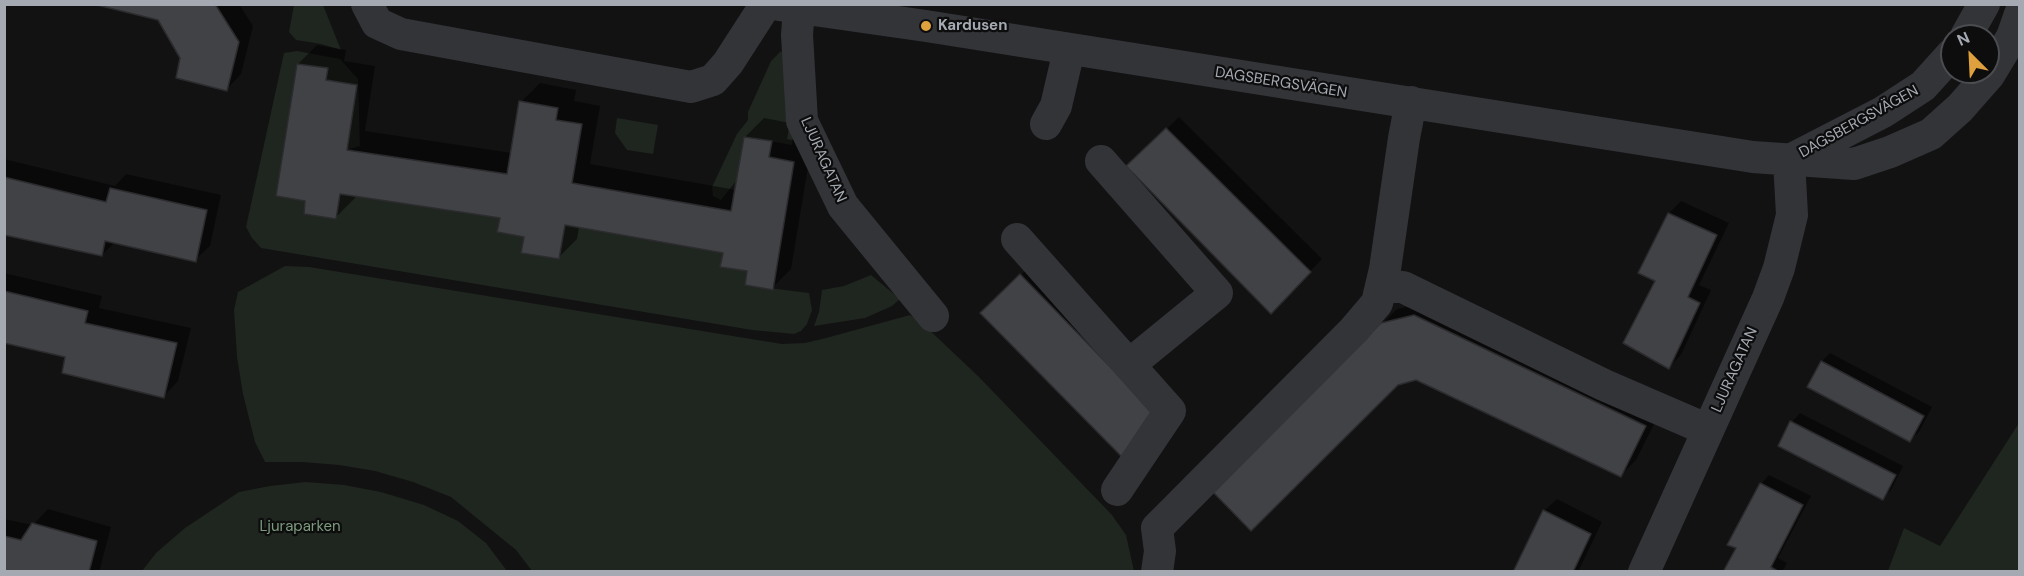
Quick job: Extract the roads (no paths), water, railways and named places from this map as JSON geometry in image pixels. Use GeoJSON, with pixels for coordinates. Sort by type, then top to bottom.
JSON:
{"type":"FeatureCollection","features":[{"type":"Feature","properties":{"kind":"street"},"geometry":{"type":"LineString","coordinates":[[367,4],[377,23],[401,34],[691,87],[713,80],[728,63],[766,4]]}},
{"type":"Feature","properties":{"kind":"street"},"geometry":{"type":"LineString","coordinates":[[1973,24],[1984,4]]}},
{"type":"Feature","properties":{"kind":"street","name":"DAGSBERGSVÄGEN"},"geometry":{"type":"LineString","coordinates":[[786,6],[1789,161],[1854,164],[1890,152],[1931,134],[1960,108],[1989,75],[2012,37],[2019,14]]}},
{"type":"Feature","properties":{"kind":"street","name":"LJURAGATAN"},"geometry":{"type":"LineString","coordinates":[[786,6],[797,35],[802,121],[843,206],[933,316]]}},
{"type":"Feature","properties":{"kind":"street"},"geometry":{"type":"LineString","coordinates":[[1046,124],[1056,106],[1069,50]]}},
{"type":"Feature","properties":{"kind":"street","name":"DAGSBERGSVÄGEN"},"geometry":{"type":"LineString","coordinates":[[1789,161],[1882,112],[1923,86],[1940,67]]}},
{"type":"Feature","properties":{"kind":"street"},"geometry":{"type":"LineString","coordinates":[[1157,572],[1160,551],[1157,528],[1354,330],[1377,303],[1385,269],[1411,102]]}},
{"type":"Feature","properties":{"kind":"street"},"geometry":{"type":"LineString","coordinates":[[1101,161],[1217,293],[1129,365]]}},
{"type":"Feature","properties":{"kind":"street","name":"LJURAGATAN"},"geometry":{"type":"LineString","coordinates":[[1644,572],[1768,298],[1779,268],[1792,215],[1789,161]]}},
{"type":"Feature","properties":{"kind":"street"},"geometry":{"type":"LineString","coordinates":[[1017,239],[1170,411],[1117,490]]}},
{"type":"Feature","properties":{"kind":"street"},"geometry":{"type":"LineString","coordinates":[[1381,287],[1403,287],[1604,385],[1708,430]]}},
{"type":"Feature","properties":{"kind":"place","name":"Kardusen"},"geometry":{"type":"Point","coordinates":[926,26]}},
{"type":"Feature","properties":{"kind":"park label","name":"Ljuraparken"},"geometry":{"type":"Point","coordinates":[300,527]}}]}
